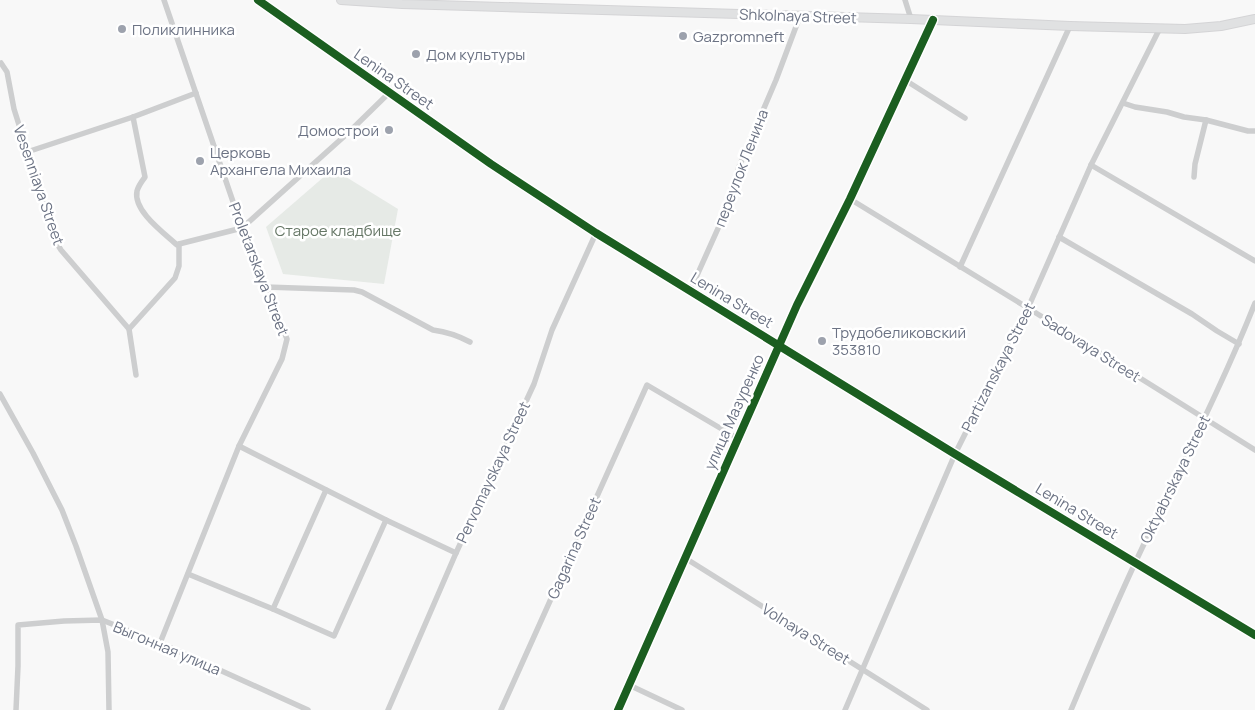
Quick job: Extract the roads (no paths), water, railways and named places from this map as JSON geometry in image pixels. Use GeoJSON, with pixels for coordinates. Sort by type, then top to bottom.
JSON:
{"type":"FeatureCollection","features":[{"type":"Feature","properties":{"kind":"street","name":"Proletarskaya Street"},"geometry":{"type":"LineString","coordinates":[[160,643],[239,446],[282,359],[287,339],[242,228],[164,0]]}},
{"type":"Feature","properties":{"kind":"street","name":"Lenina Street"},"geometry":{"type":"LineString","coordinates":[[258,0],[491,164],[596,233],[955,454],[1255,635]]}},
{"type":"Feature","properties":{"kind":"street","name":"Shkolnaya Street"},"geometry":{"type":"LineString","coordinates":[[341,0],[402,4],[1189,29],[1221,26],[1255,19]]}},
{"type":"Feature","properties":{"kind":"street"},"geometry":{"type":"LineString","coordinates":[[905,0],[911,19]]}},
{"type":"Feature","properties":{"kind":"street","name":"переулок Ленина"},"geometry":{"type":"LineString","coordinates":[[690,291],[738,186],[738,169],[776,80],[800,16]]}},
{"type":"Feature","properties":{"kind":"street","name":"улица Мазуренко"},"geometry":{"type":"LineString","coordinates":[[618,710],[796,305],[850,200],[932,20]]}},
{"type":"Feature","properties":{"kind":"street"},"geometry":{"type":"LineString","coordinates":[[960,267],[1070,26]]}},
{"type":"Feature","properties":{"kind":"street","name":"Partizanskaya Street"},"geometry":{"type":"LineString","coordinates":[[845,710],[955,454],[1028,308],[1091,165],[1124,103],[1160,28]]}},
{"type":"Feature","properties":{"kind":"street","name":"Vesenniaya Street"},"geometry":{"type":"LineString","coordinates":[[1,63],[7,72],[14,108],[56,242],[129,329]]}},
{"type":"Feature","properties":{"kind":"street"},"geometry":{"type":"LineString","coordinates":[[905,80],[965,118]]}},
{"type":"Feature","properties":{"kind":"street"},"geometry":{"type":"LineString","coordinates":[[133,117],[145,177],[137,191],[138,203],[151,221],[177,245],[242,228],[349,132],[390,92]]}},
{"type":"Feature","properties":{"kind":"street"},"geometry":{"type":"LineString","coordinates":[[27,152],[133,117],[196,93]]}},
{"type":"Feature","properties":{"kind":"street"},"geometry":{"type":"LineString","coordinates":[[1124,103],[1135,107],[1255,131]]}},
{"type":"Feature","properties":{"kind":"street"},"geometry":{"type":"LineString","coordinates":[[1194,177],[1195,164],[1206,120]]}},
{"type":"Feature","properties":{"kind":"street"},"geometry":{"type":"LineString","coordinates":[[1091,165],[1255,262]]}},
{"type":"Feature","properties":{"kind":"street","name":"Sadovaya Street"},"geometry":{"type":"LineString","coordinates":[[850,200],[1028,308],[1255,450]]}},
{"type":"Feature","properties":{"kind":"street","name":"Pervomayskaya Street"},"geometry":{"type":"LineString","coordinates":[[388,710],[456,553],[534,384],[552,330],[596,233]]}},
{"type":"Feature","properties":{"kind":"street"},"geometry":{"type":"LineString","coordinates":[[1059,237],[1184,309],[1239,344]]}},
{"type":"Feature","properties":{"kind":"street"},"geometry":{"type":"LineString","coordinates":[[136,374],[129,329],[175,278],[179,266],[179,244]]}},
{"type":"Feature","properties":{"kind":"street"},"geometry":{"type":"LineString","coordinates":[[266,287],[354,290],[362,292],[434,330],[446,331],[470,342]]}},
{"type":"Feature","properties":{"kind":"street","name":"Oktyabrskaya Street"},"geometry":{"type":"LineString","coordinates":[[1071,710],[1135,562],[1205,418],[1239,344],[1255,303]]}},
{"type":"Feature","properties":{"kind":"street","name":"Gagarina Street"},"geometry":{"type":"LineString","coordinates":[[501,710],[647,385],[737,438]]}},
{"type":"Feature","properties":{"kind":"street"},"geometry":{"type":"LineString","coordinates":[[0,394],[62,510],[102,620],[108,652],[109,710]]}},
{"type":"Feature","properties":{"kind":"street"},"geometry":{"type":"LineString","coordinates":[[239,446],[456,553]]}},
{"type":"Feature","properties":{"kind":"street"},"geometry":{"type":"LineString","coordinates":[[273,609],[326,490]]}},
{"type":"Feature","properties":{"kind":"street"},"geometry":{"type":"LineString","coordinates":[[188,574],[334,636],[386,520]]}},
{"type":"Feature","properties":{"kind":"street","name":"Volnaya Street"},"geometry":{"type":"LineString","coordinates":[[685,558],[927,710]]}},
{"type":"Feature","properties":{"kind":"street","name":"Выгонная улица"},"geometry":{"type":"LineString","coordinates":[[16,710],[18,625],[102,620],[160,643],[308,710]]}},
{"type":"Feature","properties":{"kind":"street"},"geometry":{"type":"LineString","coordinates":[[629,685],[682,710]]}},
{"type":"Feature","properties":{"kind":"place","name":"Поликлинника"},"geometry":{"type":"Point","coordinates":[122,29]}},
{"type":"Feature","properties":{"kind":"place","name":"Gazpromneft"},"geometry":{"type":"Point","coordinates":[683,36]}},
{"type":"Feature","properties":{"kind":"place","name":"Дом культуры"},"geometry":{"type":"Point","coordinates":[416,54]}},
{"type":"Feature","properties":{"kind":"place","name":"Домострой"},"geometry":{"type":"Point","coordinates":[389,130]}},
{"type":"Feature","properties":{"kind":"place","name":"Церковь Архангела Михаила"},"geometry":{"type":"Point","coordinates":[200,161]}},
{"type":"Feature","properties":{"kind":"place","name":"Трудобеликовский 353810"},"geometry":{"type":"Point","coordinates":[822,341]}},
{"type":"Feature","properties":{"kind":"park label","name":"Старое кладбище"},"geometry":{"type":"Point","coordinates":[338,230]}}]}
